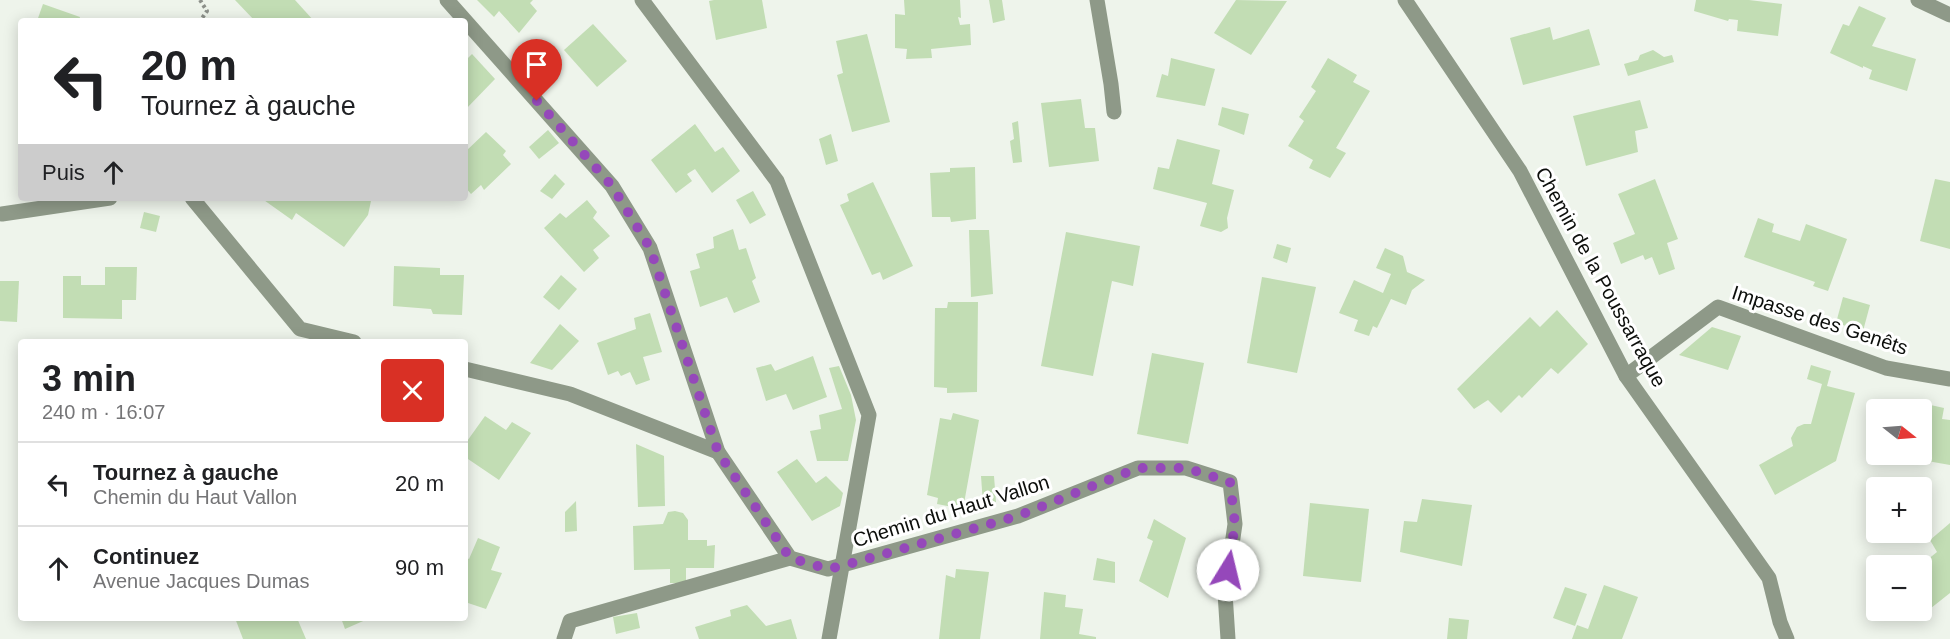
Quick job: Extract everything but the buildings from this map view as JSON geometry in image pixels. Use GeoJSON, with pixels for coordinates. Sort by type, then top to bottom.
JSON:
{"type":"FeatureCollection","features":[{"type":"Feature","properties":{"kind":"street"},"geometry":{"type":"LineString","coordinates":[[447,0],[463,18]]}},
{"type":"Feature","properties":{"kind":"street"},"geometry":{"type":"LineString","coordinates":[[642,0],[777,181],[869,415],[829,639]]}},
{"type":"Feature","properties":{"kind":"street"},"geometry":{"type":"LineString","coordinates":[[1098,0],[1114,112]]}},
{"type":"Feature","properties":{"kind":"street","name":"Chemin de la Poussarraque"},"geometry":{"type":"LineString","coordinates":[[1405,0],[1520,171],[1626,376],[1769,578],[1780,622],[1787,639]]}},
{"type":"Feature","properties":{"kind":"street"},"geometry":{"type":"LineString","coordinates":[[1918,0],[1950,15]]}},
{"type":"Feature","properties":{"kind":"street"},"geometry":{"type":"LineString","coordinates":[[468,24],[612,186],[650,248],[718,452],[790,558]]}},
{"type":"Feature","properties":{"kind":"street"},"geometry":{"type":"LineString","coordinates":[[2,214],[90,201]]}},
{"type":"Feature","properties":{"kind":"street"},"geometry":{"type":"LineString","coordinates":[[194,201],[300,329],[342,339]]}},
{"type":"Feature","properties":{"kind":"street","name":"Impasse des Genêts"},"geometry":{"type":"LineString","coordinates":[[1626,376],[1718,308],[1886,368],[1950,379]]}},
{"type":"Feature","properties":{"kind":"street"},"geometry":{"type":"LineString","coordinates":[[468,370],[570,394],[718,452]]}},
{"type":"Feature","properties":{"kind":"street","name":"Chemin du Haut Vallon"},"geometry":{"type":"LineString","coordinates":[[842,566],[1018,516],[1138,468],[1186,468],[1230,482],[1235,524],[1225,593],[1228,639]]}},
{"type":"Feature","properties":{"kind":"street"},"geometry":{"type":"LineString","coordinates":[[564,639],[570,621],[790,558],[828,569],[842,566]]}},
{"type":"Feature","properties":{"kind":"path"},"geometry":{"type":"LineString","coordinates":[[200,0],[207,11],[202,18]]}},
{"type":"Feature","properties":{"kind":"route"},"geometry":{"type":"LineString","coordinates":[[537,101],[612,186],[650,248],[718,452],[790,558],[828,569],[1018,516],[1138,468],[1186,468],[1230,482],[1235,524],[1228,570]]}}]}
